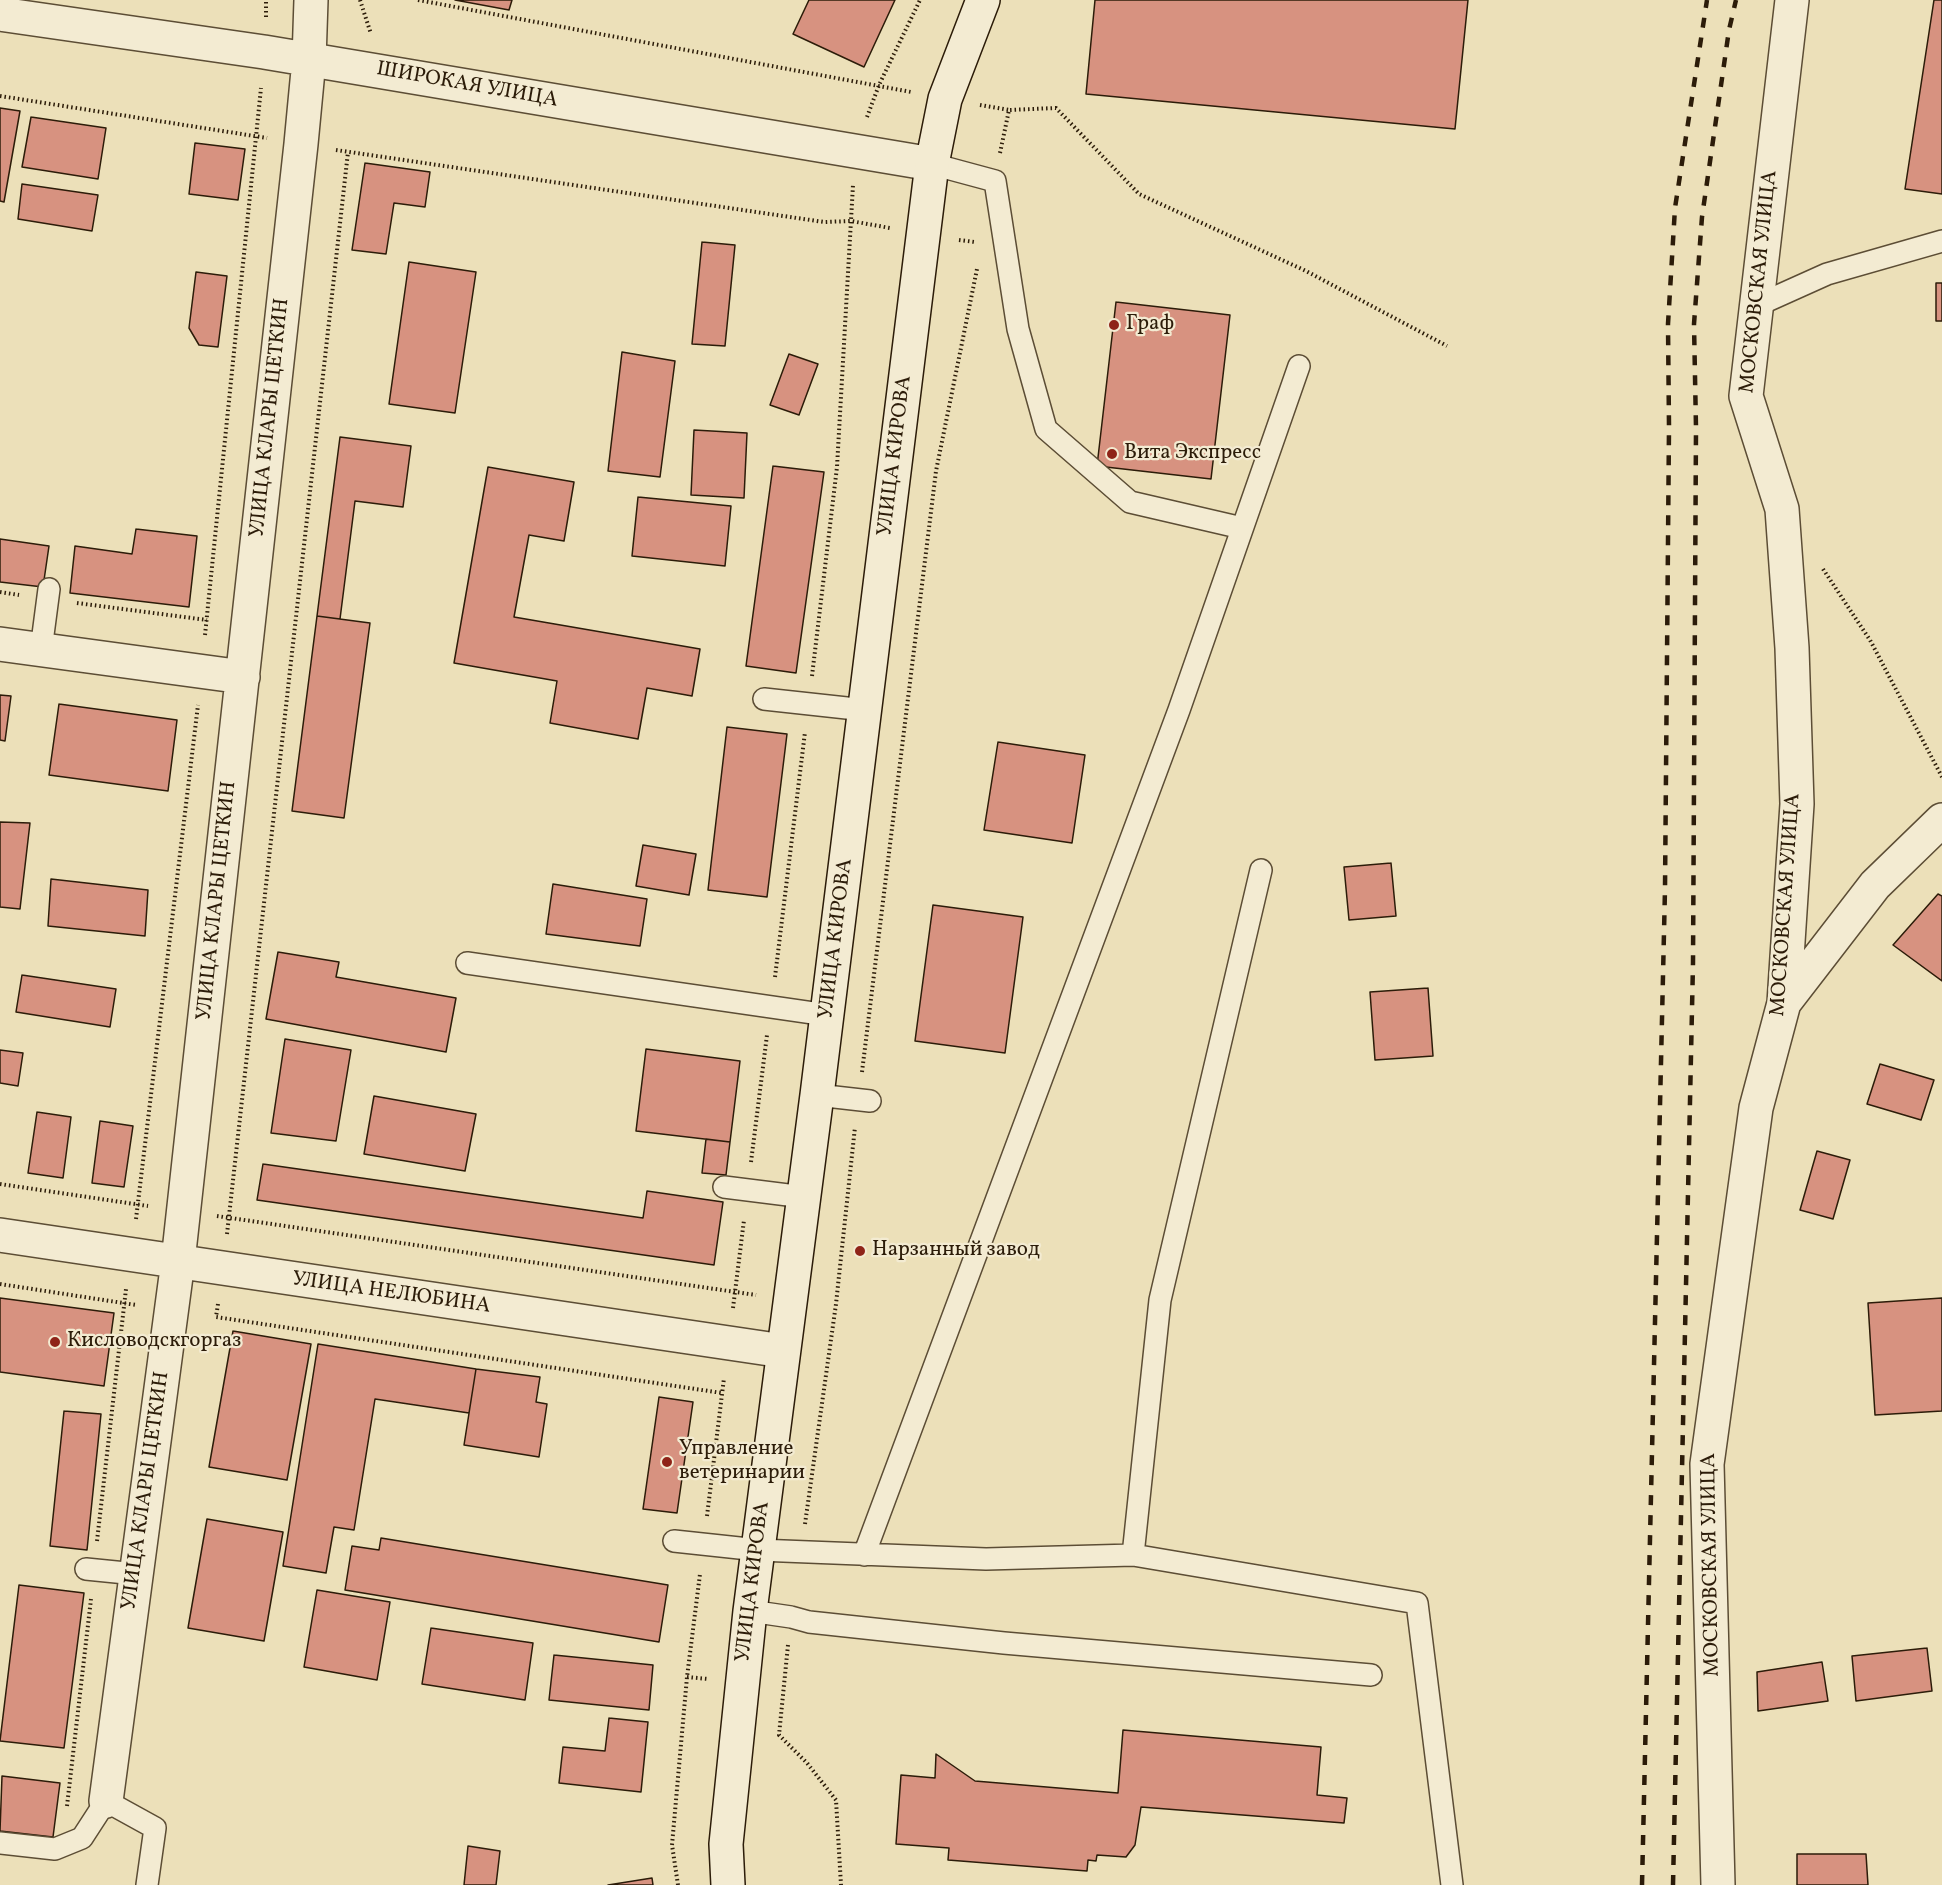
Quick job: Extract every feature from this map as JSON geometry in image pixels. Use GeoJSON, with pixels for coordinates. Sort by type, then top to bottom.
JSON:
{"type":"FeatureCollection","features":[{"type":"Feature","properties":{"kind":"street","name":"УЛИЦА КЛАРЫ ЦЕТКИН"},"geometry":{"type":"LineString","coordinates":[[106,1801],[184,1211],[301,144],[309,60],[311,0]]}},
{"type":"Feature","properties":{"kind":"street","name":"УЛИЦА КИРОВА"},"geometry":{"type":"LineString","coordinates":[[728,1885],[726,1844],[750,1611],[817,1095],[932,164],[945,99],[983,0]]}},
{"type":"Feature","properties":{"kind":"street","name":"МОСКОВСКАЯ УЛИЦА"},"geometry":{"type":"LineString","coordinates":[[1718,1885],[1707,1464],[1756,1108],[1784,1003],[1797,804],[1792,648],[1782,509],[1746,396],[1758,305],[1783,60],[1792,0]]}},
{"type":"Feature","properties":{"kind":"street","name":"ШИРОКАЯ УЛИЦА"},"geometry":{"type":"LineString","coordinates":[[0,14],[264,52],[932,164]]}},
{"type":"Feature","properties":{"kind":"street"},"geometry":{"type":"LineString","coordinates":[[0,644],[243,677]]}},
{"type":"Feature","properties":{"kind":"street"},"geometry":{"type":"LineString","coordinates":[[1784,1003],[1875,885],[1942,820]]}},
{"type":"Feature","properties":{"kind":"street","name":"УЛИЦА НЕЛЮБИНА"},"geometry":{"type":"LineString","coordinates":[[0,1235],[783,1351]]}},
{"type":"Feature","properties":{"kind":"lane"},"geometry":{"type":"LineString","coordinates":[[932,164],[994,181],[1017,329],[1046,429],[1130,502],[1242,528]]}},
{"type":"Feature","properties":{"kind":"lane"},"geometry":{"type":"LineString","coordinates":[[1758,305],[1827,274],[1942,242]]}},
{"type":"Feature","properties":{"kind":"lane"},"geometry":{"type":"LineString","coordinates":[[864,1555],[1175,721],[1299,366]]}},
{"type":"Feature","properties":{"kind":"lane"},"geometry":{"type":"LineString","coordinates":[[40,650],[49,594]]}},
{"type":"Feature","properties":{"kind":"lane"},"geometry":{"type":"LineString","coordinates":[[764,699],[865,710]]}},
{"type":"Feature","properties":{"kind":"lane"},"geometry":{"type":"LineString","coordinates":[[1133,1555],[1160,1300],[1261,870]]}},
{"type":"Feature","properties":{"kind":"lane"},"geometry":{"type":"LineString","coordinates":[[467,963],[827,1015]]}},
{"type":"Feature","properties":{"kind":"lane"},"geometry":{"type":"LineString","coordinates":[[817,1095],[870,1101]]}},
{"type":"Feature","properties":{"kind":"lane"},"geometry":{"type":"LineString","coordinates":[[724,1187],[804,1197]]}},
{"type":"Feature","properties":{"kind":"lane"},"geometry":{"type":"LineString","coordinates":[[674,1541],[758,1550],[986,1559],[1133,1555],[1417,1603],[1452,1885]]}},
{"type":"Feature","properties":{"kind":"lane"},"geometry":{"type":"LineString","coordinates":[[90,1569],[136,1574]]}},
{"type":"Feature","properties":{"kind":"lane"},"geometry":{"type":"LineString","coordinates":[[750,1611],[808,1622],[1004,1643],[1371,1675]]}},
{"type":"Feature","properties":{"kind":"lane"},"geometry":{"type":"LineString","coordinates":[[0,1843],[55,1849],[82,1838],[106,1801],[155,1828],[147,1885]]}},
{"type":"Feature","properties":{"kind":"path"},"geometry":{"type":"LineString","coordinates":[[62,1846],[90,1569],[202,672],[264,52],[266,0]]}},
{"type":"Feature","properties":{"kind":"path"},"geometry":{"type":"LineString","coordinates":[[418,0],[879,85],[920,0]]}},
{"type":"Feature","properties":{"kind":"path"},"geometry":{"type":"LineString","coordinates":[[0,96],[348,152],[824,222],[851,221],[982,244]]}},
{"type":"Feature","properties":{"kind":"path"},"geometry":{"type":"LineString","coordinates":[[994,181],[1009,110],[1056,108],[1139,194],[1306,270],[1447,346]]}},
{"type":"Feature","properties":{"kind":"path"},"geometry":{"type":"LineString","coordinates":[[216,1317],[348,152]]}},
{"type":"Feature","properties":{"kind":"path"},"geometry":{"type":"LineString","coordinates":[[678,1885],[672,1845],[687,1677],[837,467],[851,221]]}},
{"type":"Feature","properties":{"kind":"path"},"geometry":{"type":"LineString","coordinates":[[905,709],[936,471],[977,266]]}},
{"type":"Feature","properties":{"kind":"path"},"geometry":{"type":"LineString","coordinates":[[1820,565],[1870,640],[1942,777]]}},
{"type":"Feature","properties":{"kind":"path"},"geometry":{"type":"LineString","coordinates":[[0,592],[49,594],[207,620]]}},
{"type":"Feature","properties":{"kind":"path"},"geometry":{"type":"LineString","coordinates":[[0,1184],[734,1293],[836,1304]]}},
{"type":"Feature","properties":{"kind":"path"},"geometry":{"type":"LineString","coordinates":[[0,1284],[722,1393]]}},
{"type":"Feature","properties":{"kind":"path"},"geometry":{"type":"LineString","coordinates":[[791,1617],[779,1735],[807,1763],[836,1800],[841,1885]]}},
{"type":"Feature","properties":{"kind":"building"},"geometry":{"type":"Polygon","coordinates":[[[455,0],[512,0],[509,10],[455,0]]]}},
{"type":"Feature","properties":{"kind":"building"},"geometry":{"type":"Polygon","coordinates":[[[809,0],[895,0],[864,67],[793,34],[809,0]]]}},
{"type":"Feature","properties":{"kind":"building"},"geometry":{"type":"Polygon","coordinates":[[[1095,0],[1468,0],[1455,129],[1086,94],[1095,0]]]}},
{"type":"Feature","properties":{"kind":"building"},"geometry":{"type":"Polygon","coordinates":[[[1934,0],[1942,0],[1942,194],[1905,189],[1934,0]]]}},
{"type":"Feature","properties":{"kind":"building"},"geometry":{"type":"Polygon","coordinates":[[[0,108],[20,111],[4,202],[0,201],[0,108]]]}},
{"type":"Feature","properties":{"kind":"building"},"geometry":{"type":"Polygon","coordinates":[[[31,117],[106,128],[98,179],[22,167],[31,117]]]}},
{"type":"Feature","properties":{"kind":"building"},"geometry":{"type":"Polygon","coordinates":[[[195,143],[245,149],[238,200],[189,194],[195,143]]]}},
{"type":"Feature","properties":{"kind":"building"},"geometry":{"type":"Polygon","coordinates":[[[365,163],[430,172],[425,207],[394,203],[386,254],[352,250],[365,163]]]}},
{"type":"Feature","properties":{"kind":"building"},"geometry":{"type":"Polygon","coordinates":[[[22,184],[98,195],[92,231],[18,219],[22,184]]]}},
{"type":"Feature","properties":{"kind":"building"},"geometry":{"type":"Polygon","coordinates":[[[702,242],[735,245],[725,346],[692,344],[702,242]]]}},
{"type":"Feature","properties":{"kind":"building"},"geometry":{"type":"Polygon","coordinates":[[[409,262],[476,272],[455,413],[389,404],[409,262]]]}},
{"type":"Feature","properties":{"kind":"building"},"geometry":{"type":"Polygon","coordinates":[[[196,272],[227,276],[218,347],[199,345],[189,328],[196,272]]]}},
{"type":"Feature","properties":{"kind":"building"},"geometry":{"type":"Polygon","coordinates":[[[1936,283],[1942,283],[1942,321],[1936,321],[1936,283]]]}},
{"type":"Feature","properties":{"kind":"building"},"geometry":{"type":"Polygon","coordinates":[[[1116,302],[1230,315],[1211,479],[1097,466],[1116,302]]]}},
{"type":"Feature","properties":{"kind":"building"},"geometry":{"type":"Polygon","coordinates":[[[622,352],[675,361],[660,477],[608,471],[622,352]]]}},
{"type":"Feature","properties":{"kind":"building"},"geometry":{"type":"Polygon","coordinates":[[[789,354],[818,364],[799,415],[770,405],[789,354]]]}},
{"type":"Feature","properties":{"kind":"building"},"geometry":{"type":"Polygon","coordinates":[[[694,430],[747,433],[744,498],[691,495],[694,430]]]}},
{"type":"Feature","properties":{"kind":"building"},"geometry":{"type":"Polygon","coordinates":[[[340,437],[411,446],[403,507],[355,501],[340,619],[317,616],[340,437]]]}},
{"type":"Feature","properties":{"kind":"building"},"geometry":{"type":"Polygon","coordinates":[[[773,466],[824,472],[796,673],[746,666],[773,466]]]}},
{"type":"Feature","properties":{"kind":"building"},"geometry":{"type":"Polygon","coordinates":[[[488,467],[574,482],[564,541],[529,535],[514,617],[700,649],[692,696],[647,688],[638,739],[550,723],[557,681],[454,663],[488,467]]]}},
{"type":"Feature","properties":{"kind":"building"},"geometry":{"type":"Polygon","coordinates":[[[638,497],[731,506],[725,566],[632,556],[638,497]]]}},
{"type":"Feature","properties":{"kind":"building"},"geometry":{"type":"Polygon","coordinates":[[[136,529],[197,536],[189,607],[70,593],[75,546],[132,554],[136,529]]]}},
{"type":"Feature","properties":{"kind":"building"},"geometry":{"type":"Polygon","coordinates":[[[0,539],[49,546],[43,587],[0,582],[0,539]]]}},
{"type":"Feature","properties":{"kind":"building"},"geometry":{"type":"Polygon","coordinates":[[[317,616],[370,623],[344,818],[292,811],[317,616]]]}},
{"type":"Feature","properties":{"kind":"building"},"geometry":{"type":"Polygon","coordinates":[[[0,695],[11,696],[5,741],[0,740],[0,695]]]}},
{"type":"Feature","properties":{"kind":"building"},"geometry":{"type":"Polygon","coordinates":[[[59,704],[177,720],[168,791],[49,775],[59,704]]]}},
{"type":"Feature","properties":{"kind":"building"},"geometry":{"type":"Polygon","coordinates":[[[727,727],[787,734],[767,897],[708,890],[727,727]]]}},
{"type":"Feature","properties":{"kind":"building"},"geometry":{"type":"Polygon","coordinates":[[[998,742],[1085,755],[1072,843],[984,830],[998,742]]]}},
{"type":"Feature","properties":{"kind":"building"},"geometry":{"type":"Polygon","coordinates":[[[0,822],[30,823],[20,909],[0,907],[0,822]]]}},
{"type":"Feature","properties":{"kind":"building"},"geometry":{"type":"Polygon","coordinates":[[[643,845],[696,854],[689,895],[636,886],[643,845]]]}},
{"type":"Feature","properties":{"kind":"building"},"geometry":{"type":"Polygon","coordinates":[[[1391,863],[1396,916],[1349,920],[1344,867],[1391,863]]]}},
{"type":"Feature","properties":{"kind":"building"},"geometry":{"type":"Polygon","coordinates":[[[51,879],[148,890],[145,936],[48,926],[51,879]]]}},
{"type":"Feature","properties":{"kind":"building"},"geometry":{"type":"Polygon","coordinates":[[[553,884],[647,899],[640,946],[546,934],[553,884]]]}},
{"type":"Feature","properties":{"kind":"building"},"geometry":{"type":"Polygon","coordinates":[[[1938,894],[1942,896],[1942,981],[1893,945],[1938,894]]]}},
{"type":"Feature","properties":{"kind":"building"},"geometry":{"type":"Polygon","coordinates":[[[933,905],[1023,917],[1005,1053],[915,1041],[933,905]]]}},
{"type":"Feature","properties":{"kind":"building"},"geometry":{"type":"Polygon","coordinates":[[[278,952],[339,962],[336,977],[456,998],[446,1052],[266,1019],[278,952]]]}},
{"type":"Feature","properties":{"kind":"building"},"geometry":{"type":"Polygon","coordinates":[[[22,975],[116,989],[110,1027],[16,1012],[22,975]]]}},
{"type":"Feature","properties":{"kind":"building"},"geometry":{"type":"Polygon","coordinates":[[[1428,988],[1433,1056],[1375,1060],[1370,992],[1428,988]]]}},
{"type":"Feature","properties":{"kind":"building"},"geometry":{"type":"Polygon","coordinates":[[[285,1039],[351,1050],[336,1141],[271,1133],[285,1039]]]}},
{"type":"Feature","properties":{"kind":"building"},"geometry":{"type":"Polygon","coordinates":[[[646,1049],[740,1061],[730,1142],[636,1131],[646,1049]]]}},
{"type":"Feature","properties":{"kind":"building"},"geometry":{"type":"Polygon","coordinates":[[[0,1050],[23,1053],[18,1086],[0,1083],[0,1050]]]}},
{"type":"Feature","properties":{"kind":"building"},"geometry":{"type":"Polygon","coordinates":[[[1880,1064],[1934,1080],[1921,1120],[1867,1104],[1880,1064]]]}},
{"type":"Feature","properties":{"kind":"building"},"geometry":{"type":"Polygon","coordinates":[[[374,1096],[476,1114],[465,1171],[364,1154],[374,1096]]]}},
{"type":"Feature","properties":{"kind":"building"},"geometry":{"type":"Polygon","coordinates":[[[37,1112],[71,1117],[63,1178],[28,1173],[37,1112]]]}},
{"type":"Feature","properties":{"kind":"building"},"geometry":{"type":"Polygon","coordinates":[[[100,1121],[133,1126],[124,1187],[92,1183],[100,1121]]]}},
{"type":"Feature","properties":{"kind":"building"},"geometry":{"type":"Polygon","coordinates":[[[706,1139],[730,1142],[726,1175],[702,1173],[706,1139]]]}},
{"type":"Feature","properties":{"kind":"building"},"geometry":{"type":"Polygon","coordinates":[[[1817,1151],[1850,1160],[1833,1219],[1800,1210],[1817,1151]]]}},
{"type":"Feature","properties":{"kind":"building"},"geometry":{"type":"Polygon","coordinates":[[[263,1164],[643,1218],[647,1191],[723,1202],[714,1265],[257,1200],[263,1164]]]}},
{"type":"Feature","properties":{"kind":"building","name":"Кисловодскгоргаз"},"geometry":{"type":"Polygon","coordinates":[[[0,1298],[114,1313],[104,1386],[0,1372],[0,1298]]]}},
{"type":"Feature","properties":{"kind":"building"},"geometry":{"type":"Polygon","coordinates":[[[1942,1298],[1942,1411],[1875,1415],[1868,1303],[1942,1298]]]}},
{"type":"Feature","properties":{"kind":"building"},"geometry":{"type":"Polygon","coordinates":[[[233,1331],[311,1344],[287,1480],[209,1467],[233,1331]]]}},
{"type":"Feature","properties":{"kind":"building"},"geometry":{"type":"Polygon","coordinates":[[[318,1344],[476,1369],[469,1413],[375,1399],[354,1530],[334,1527],[326,1573],[283,1566],[318,1344]]]}},
{"type":"Feature","properties":{"kind":"building"},"geometry":{"type":"Polygon","coordinates":[[[476,1369],[540,1377],[536,1402],[547,1404],[539,1457],[464,1445],[476,1369]]]}},
{"type":"Feature","properties":{"kind":"building"},"geometry":{"type":"Polygon","coordinates":[[[659,1397],[693,1402],[677,1513],[643,1509],[659,1397]]]}},
{"type":"Feature","properties":{"kind":"building"},"geometry":{"type":"Polygon","coordinates":[[[64,1411],[101,1414],[87,1550],[50,1546],[64,1411]]]}},
{"type":"Feature","properties":{"kind":"building"},"geometry":{"type":"Polygon","coordinates":[[[207,1519],[283,1532],[264,1641],[188,1628],[207,1519]]]}},
{"type":"Feature","properties":{"kind":"building"},"geometry":{"type":"Polygon","coordinates":[[[381,1538],[668,1585],[659,1642],[345,1590],[352,1546],[379,1550],[381,1538]]]}},
{"type":"Feature","properties":{"kind":"building"},"geometry":{"type":"Polygon","coordinates":[[[19,1585],[84,1593],[64,1748],[0,1741],[19,1585]]]}},
{"type":"Feature","properties":{"kind":"building"},"geometry":{"type":"Polygon","coordinates":[[[317,1590],[390,1602],[377,1680],[304,1667],[317,1590]]]}},
{"type":"Feature","properties":{"kind":"building"},"geometry":{"type":"Polygon","coordinates":[[[431,1628],[533,1643],[525,1700],[422,1684],[431,1628]]]}},
{"type":"Feature","properties":{"kind":"building"},"geometry":{"type":"Polygon","coordinates":[[[1927,1648],[1932,1691],[1856,1701],[1852,1656],[1927,1648]]]}},
{"type":"Feature","properties":{"kind":"building"},"geometry":{"type":"Polygon","coordinates":[[[554,1655],[653,1665],[649,1710],[549,1700],[554,1655]]]}},
{"type":"Feature","properties":{"kind":"building"},"geometry":{"type":"Polygon","coordinates":[[[1822,1662],[1828,1701],[1758,1711],[1757,1672],[1822,1662]]]}},
{"type":"Feature","properties":{"kind":"building"},"geometry":{"type":"Polygon","coordinates":[[[609,1718],[648,1722],[641,1792],[559,1783],[563,1747],[605,1751],[609,1718]]]}},
{"type":"Feature","properties":{"kind":"building"},"geometry":{"type":"Polygon","coordinates":[[[1123,1730],[1321,1747],[1317,1795],[1347,1798],[1344,1823],[1141,1807],[1135,1845],[1126,1857],[1097,1855],[1096,1861],[1088,1860],[1087,1871],[948,1860],[949,1848],[896,1844],[901,1775],[935,1778],[936,1754],[975,1781],[1118,1793],[1123,1730]]]}},
{"type":"Feature","properties":{"kind":"building"},"geometry":{"type":"Polygon","coordinates":[[[2,1776],[60,1783],[53,1837],[0,1831],[2,1776]]]}},
{"type":"Feature","properties":{"kind":"building"},"geometry":{"type":"Polygon","coordinates":[[[468,1846],[500,1851],[496,1885],[464,1885],[468,1846]]]}},
{"type":"Feature","properties":{"kind":"building"},"geometry":{"type":"Polygon","coordinates":[[[1797,1854],[1866,1854],[1868,1885],[1797,1885],[1797,1854]]]}},
{"type":"Feature","properties":{"kind":"building"},"geometry":{"type":"Polygon","coordinates":[[[652,1878],[653,1885],[608,1885],[652,1878]]]}},
{"type":"Feature","properties":{"kind":"railway"},"geometry":{"type":"LineString","coordinates":[[1642,1885],[1665,889],[1668,324],[1675,208],[1707,0]]}},
{"type":"Feature","properties":{"kind":"railway"},"geometry":{"type":"LineString","coordinates":[[1673,1885],[1693,963],[1696,428],[1694,324],[1702,217],[1729,30],[1736,0]]}},
{"type":"Feature","properties":{"kind":"place","name":"Граф"},"geometry":{"type":"Point","coordinates":[1114,325]}},
{"type":"Feature","properties":{"kind":"place","name":"Вита Экспресс"},"geometry":{"type":"Point","coordinates":[1112,454]}},
{"type":"Feature","properties":{"kind":"place","name":"Нарзанный завод"},"geometry":{"type":"Point","coordinates":[860,1251]}},
{"type":"Feature","properties":{"kind":"place","name":"Кисловодскгоргаз"},"geometry":{"type":"Point","coordinates":[55,1342]}},
{"type":"Feature","properties":{"kind":"place","name":"Управление ветеринарии"},"geometry":{"type":"Point","coordinates":[667,1462]}}]}
